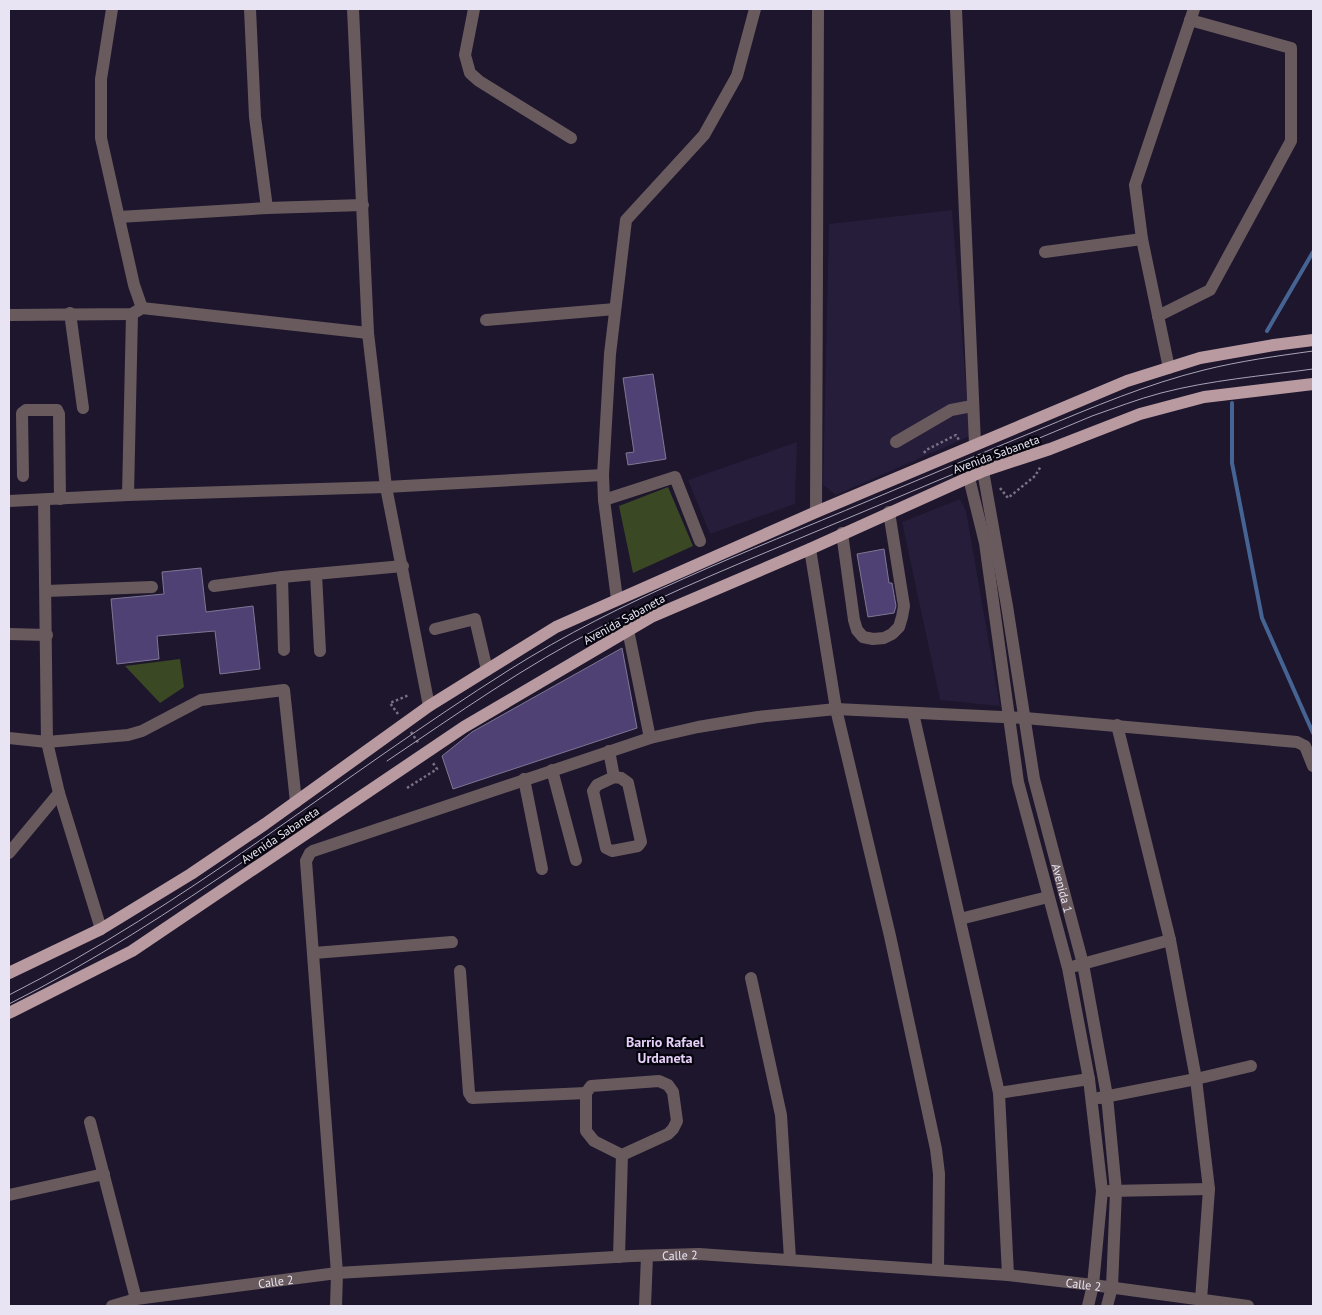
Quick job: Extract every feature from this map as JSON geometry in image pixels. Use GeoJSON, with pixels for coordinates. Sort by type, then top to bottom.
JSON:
{"type":"FeatureCollection","features":[{"type":"Feature","properties":{"kind":"main road","name":"Avenida Sabaneta"},"geometry":{"type":"LineString","coordinates":[[9,973],[102,929],[191,874],[296,802],[429,706],[556,627],[816,512],[1127,381],[1200,358],[1313,340]]}},
{"type":"Feature","properties":{"kind":"main road","name":"Avenida Sabaneta"},"geometry":{"type":"LineString","coordinates":[[9,1013],[132,951],[464,727],[651,617],[969,478],[1140,414],[1204,397],[1313,384]]}},
{"type":"Feature","properties":{"kind":"street"},"geometry":{"type":"LineString","coordinates":[[112,9],[101,79],[101,138],[134,285],[137,311],[128,495]]}},
{"type":"Feature","properties":{"kind":"street"},"geometry":{"type":"LineString","coordinates":[[250,9],[255,118],[267,208]]}},
{"type":"Feature","properties":{"kind":"street"},"geometry":{"type":"LineString","coordinates":[[353,9],[368,333],[386,486],[429,706]]}},
{"type":"Feature","properties":{"kind":"street"},"geometry":{"type":"LineString","coordinates":[[474,9],[465,55],[470,72],[479,81],[571,138]]}},
{"type":"Feature","properties":{"kind":"street"},"geometry":{"type":"LineString","coordinates":[[617,599],[604,500],[603,475],[610,354],[626,220],[704,135],[737,76],[755,9]]}},
{"type":"Feature","properties":{"kind":"street"},"geometry":{"type":"LineString","coordinates":[[816,512],[818,9]]}},
{"type":"Feature","properties":{"kind":"street"},"geometry":{"type":"LineString","coordinates":[[956,9],[975,444]]}},
{"type":"Feature","properties":{"kind":"street"},"geometry":{"type":"LineString","coordinates":[[1158,316],[1210,290],[1291,141],[1291,48],[1192,15],[1135,185],[1142,239],[1158,316],[1169,368]]}},
{"type":"Feature","properties":{"kind":"street"},"geometry":{"type":"LineString","coordinates":[[119,217],[267,208],[363,205]]}},
{"type":"Feature","properties":{"kind":"street"},"geometry":{"type":"LineString","coordinates":[[1045,252],[1142,239]]}},
{"type":"Feature","properties":{"kind":"street"},"geometry":{"type":"LineString","coordinates":[[486,320],[615,309]]}},
{"type":"Feature","properties":{"kind":"street"},"geometry":{"type":"LineString","coordinates":[[9,315],[137,311],[368,333]]}},
{"type":"Feature","properties":{"kind":"street"},"geometry":{"type":"LineString","coordinates":[[70,313],[83,408]]}},
{"type":"Feature","properties":{"kind":"street"},"geometry":{"type":"LineString","coordinates":[[896,442],[951,410],[972,406]]}},
{"type":"Feature","properties":{"kind":"street"},"geometry":{"type":"LineString","coordinates":[[24,476],[22,413],[26,410],[57,410],[59,414],[60,499]]}},
{"type":"Feature","properties":{"kind":"street","name":"Avenida 1"},"geometry":{"type":"LineString","coordinates":[[984,472],[1034,779],[1083,964],[1107,1096],[1116,1191],[1112,1287],[1107,1306]]}},
{"type":"Feature","properties":{"kind":"street"},"geometry":{"type":"LineString","coordinates":[[9,501],[386,486],[603,475]]}},
{"type":"Feature","properties":{"kind":"street"},"geometry":{"type":"LineString","coordinates":[[604,500],[675,477],[700,541]]}},
{"type":"Feature","properties":{"kind":"street"},"geometry":{"type":"LineString","coordinates":[[969,478],[985,543],[1018,782],[1068,968],[1092,1099],[1102,1191],[1093,1285],[1088,1306]]}},
{"type":"Feature","properties":{"kind":"street"},"geometry":{"type":"LineString","coordinates":[[44,500],[47,742],[59,793],[102,929]]}},
{"type":"Feature","properties":{"kind":"street"},"geometry":{"type":"LineString","coordinates":[[842,533],[857,630],[863,637],[873,639],[884,638],[892,634],[899,627],[904,606],[889,512]]}},
{"type":"Feature","properties":{"kind":"street"},"geometry":{"type":"LineString","coordinates":[[810,549],[836,709],[890,936],[936,1150],[939,1174],[938,1270]]}},
{"type":"Feature","properties":{"kind":"street"},"geometry":{"type":"LineString","coordinates":[[214,586],[282,577],[403,566]]}},
{"type":"Feature","properties":{"kind":"street"},"geometry":{"type":"LineString","coordinates":[[316,574],[320,651]]}},
{"type":"Feature","properties":{"kind":"street"},"geometry":{"type":"LineString","coordinates":[[282,577],[284,650]]}},
{"type":"Feature","properties":{"kind":"street"},"geometry":{"type":"LineString","coordinates":[[46,591],[152,587]]}},
{"type":"Feature","properties":{"kind":"street"},"geometry":{"type":"LineString","coordinates":[[435,629],[475,619],[487,670]]}},
{"type":"Feature","properties":{"kind":"street"},"geometry":{"type":"LineString","coordinates":[[628,630],[650,738]]}},
{"type":"Feature","properties":{"kind":"street"},"geometry":{"type":"LineString","coordinates":[[9,634],[47,635]]}},
{"type":"Feature","properties":{"kind":"street"},"geometry":{"type":"LineString","coordinates":[[9,738],[47,742],[128,735],[142,731],[201,700],[284,690],[296,802]]}},
{"type":"Feature","properties":{"kind":"street"},"geometry":{"type":"LineString","coordinates":[[336,1306],[336,1274],[306,861],[310,853],[524,779],[650,738],[698,727],[758,717],[836,709],[1025,718],[1297,742],[1305,746],[1313,766]]}},
{"type":"Feature","properties":{"kind":"street"},"geometry":{"type":"LineString","coordinates":[[914,713],[999,1093],[1008,1275]]}},
{"type":"Feature","properties":{"kind":"street"},"geometry":{"type":"LineString","coordinates":[[1117,725],[1170,940],[1196,1079],[1209,1188],[1201,1300]]}},
{"type":"Feature","properties":{"kind":"street"},"geometry":{"type":"LineString","coordinates":[[609,751],[614,777]]}},
{"type":"Feature","properties":{"kind":"street"},"geometry":{"type":"LineString","coordinates":[[552,770],[576,860]]}},
{"type":"Feature","properties":{"kind":"street"},"geometry":{"type":"LineString","coordinates":[[614,777],[621,778],[628,783],[641,842],[638,846],[612,851],[606,848],[593,791],[597,785],[614,777]]}},
{"type":"Feature","properties":{"kind":"street"},"geometry":{"type":"LineString","coordinates":[[524,779],[542,869]]}},
{"type":"Feature","properties":{"kind":"street"},"geometry":{"type":"LineString","coordinates":[[9,854],[59,793]]}},
{"type":"Feature","properties":{"kind":"street"},"geometry":{"type":"LineString","coordinates":[[1036,849],[1051,844]]}},
{"type":"Feature","properties":{"kind":"street"},"geometry":{"type":"LineString","coordinates":[[960,919],[1048,898]]}},
{"type":"Feature","properties":{"kind":"street"},"geometry":{"type":"LineString","coordinates":[[1068,968],[1170,940]]}},
{"type":"Feature","properties":{"kind":"street"},"geometry":{"type":"LineString","coordinates":[[314,953],[452,942]]}},
{"type":"Feature","properties":{"kind":"street"},"geometry":{"type":"LineString","coordinates":[[460,971],[469,1093],[472,1098],[586,1093]]}},
{"type":"Feature","properties":{"kind":"street"},"geometry":{"type":"LineString","coordinates":[[751,978],[782,1115],[790,1259]]}},
{"type":"Feature","properties":{"kind":"street"},"geometry":{"type":"LineString","coordinates":[[1092,1099],[1196,1079],[1251,1066]]}},
{"type":"Feature","properties":{"kind":"street"},"geometry":{"type":"LineString","coordinates":[[999,1093],[1089,1079]]}},
{"type":"Feature","properties":{"kind":"street"},"geometry":{"type":"LineString","coordinates":[[658,1081],[668,1085],[673,1092],[677,1121],[673,1129],[668,1134],[622,1154],[594,1141],[586,1131],[586,1093],[591,1086],[600,1085],[658,1081]]}},
{"type":"Feature","properties":{"kind":"street"},"geometry":{"type":"LineString","coordinates":[[90,1122],[136,1299]]}},
{"type":"Feature","properties":{"kind":"street"},"geometry":{"type":"LineString","coordinates":[[619,1257],[622,1154]]}},
{"type":"Feature","properties":{"kind":"street"},"geometry":{"type":"LineString","coordinates":[[9,1195],[104,1174]]}},
{"type":"Feature","properties":{"kind":"street"},"geometry":{"type":"LineString","coordinates":[[1102,1191],[1209,1188]]}},
{"type":"Feature","properties":{"kind":"street","name":"Calle 2"},"geometry":{"type":"LineString","coordinates":[[112,1306],[136,1299],[336,1274],[700,1254],[1008,1275],[1248,1306]]}},
{"type":"Feature","properties":{"kind":"street"},"geometry":{"type":"LineString","coordinates":[[646,1306],[648,1256]]}},
{"type":"Feature","properties":{"kind":"path"},"geometry":{"type":"LineString","coordinates":[[926,450],[956,435]]}},
{"type":"Feature","properties":{"kind":"path"},"geometry":{"type":"LineString","coordinates":[[1008,498],[1035,476]]}},
{"type":"Feature","properties":{"kind":"path"},"geometry":{"type":"LineString","coordinates":[[400,718],[390,703],[409,695]]}},
{"type":"Feature","properties":{"kind":"path"},"geometry":{"type":"LineString","coordinates":[[406,725],[422,747]]}},
{"type":"Feature","properties":{"kind":"path"},"geometry":{"type":"LineString","coordinates":[[407,788],[437,770],[432,762]]}},
{"type":"Feature","properties":{"kind":"shaded area"},"geometry":{"type":"Polygon","coordinates":[[[952,210],[970,436],[836,495],[823,485],[829,224],[952,210]]]}},
{"type":"Feature","properties":{"kind":"shaded area"},"geometry":{"type":"Polygon","coordinates":[[[797,442],[795,504],[710,534],[688,480],[797,442]]]}},
{"type":"Feature","properties":{"kind":"shaded area"},"geometry":{"type":"Polygon","coordinates":[[[960,499],[966,511],[1000,706],[940,700],[902,522],[960,499]]]}},
{"type":"Feature","properties":{"kind":"green space"},"geometry":{"type":"Polygon","coordinates":[[[668,487],[693,546],[633,573],[619,506],[668,487]]]}},
{"type":"Feature","properties":{"kind":"green space"},"geometry":{"type":"Polygon","coordinates":[[[180,659],[184,687],[160,703],[125,666],[180,659]]]}},
{"type":"Feature","properties":{"kind":"building"},"geometry":{"type":"Polygon","coordinates":[[[653,374],[666,459],[628,465],[626,453],[634,452],[623,378],[653,374]]]}},
{"type":"Feature","properties":{"kind":"building"},"geometry":{"type":"Polygon","coordinates":[[[884,549],[889,583],[892,583],[896,606],[894,613],[868,617],[857,554],[884,549]]]}},
{"type":"Feature","properties":{"kind":"building"},"geometry":{"type":"Polygon","coordinates":[[[201,568],[206,612],[253,606],[260,669],[220,674],[215,631],[157,636],[159,659],[117,664],[111,599],[164,594],[162,572],[201,568]]]}},
{"type":"Feature","properties":{"kind":"building"},"geometry":{"type":"Polygon","coordinates":[[[622,648],[637,728],[453,789],[442,756],[472,732],[622,648]]]}},
{"type":"Feature","properties":{"kind":"waterway"},"geometry":{"type":"LineString","coordinates":[[1267,331],[1313,252]]}},
{"type":"Feature","properties":{"kind":"waterway"},"geometry":{"type":"LineString","coordinates":[[1232,403],[1232,463],[1262,618],[1313,733]]}},
{"type":"Feature","properties":{"kind":"tram line"},"geometry":{"type":"LineString","coordinates":[[9,995],[75,960],[139,921],[201,881],[385,753],[509,670],[595,621],[731,558],[1120,397],[1204,370],[1245,361],[1313,351]]}},
{"type":"Feature","properties":{"kind":"tram line"},"geometry":{"type":"LineString","coordinates":[[387,761],[546,657],[656,600],[739,564],[1092,416],[1135,401],[1199,385],[1313,369]]}},
{"type":"Feature","properties":{"kind":"tram line"},"geometry":{"type":"LineString","coordinates":[[9,1004],[71,971],[132,935],[250,857]]}},
{"type":"Feature","properties":{"kind":"district","name":"Barrio Rafael Urdaneta"},"geometry":{"type":"Point","coordinates":[665,1050]}}]}
